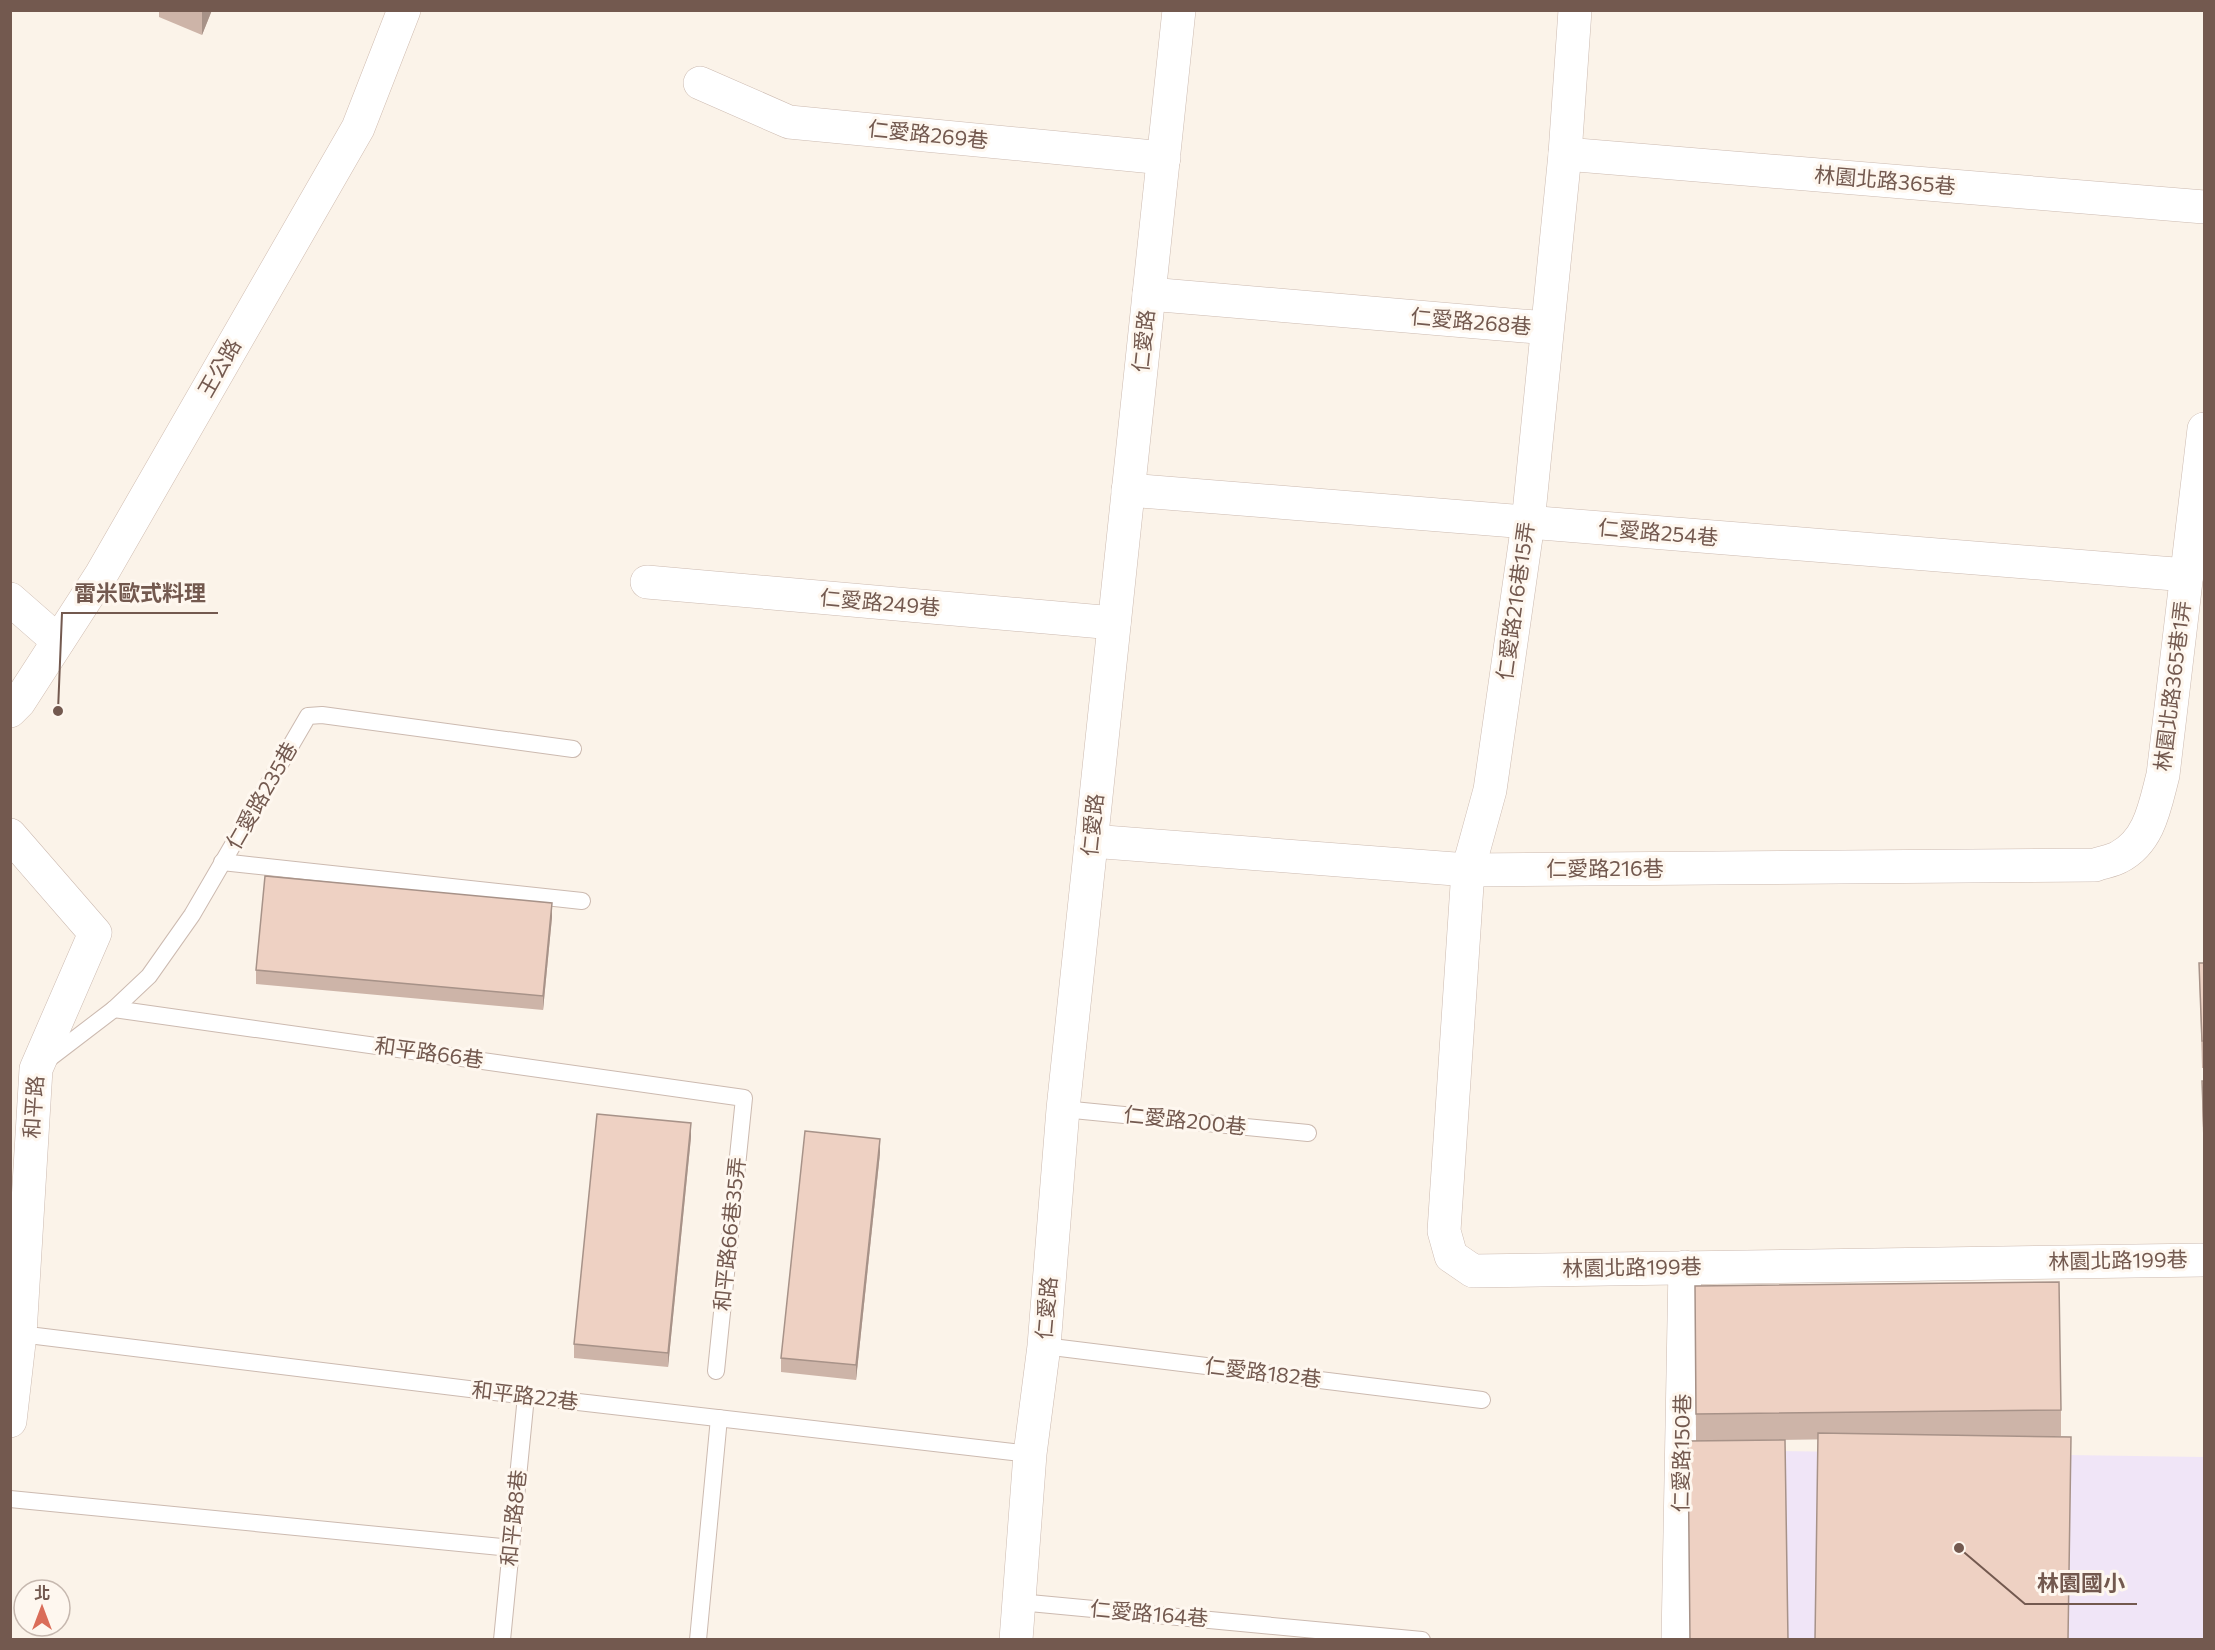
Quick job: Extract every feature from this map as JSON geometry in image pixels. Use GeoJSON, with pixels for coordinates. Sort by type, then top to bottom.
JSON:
{"type":"FeatureCollection","features":[{"type":"Feature","properties":{"kind":"street","name":"王公路"},"geometry":{"type":"LineString","coordinates":[[10,711],[19,702],[101,575],[358,128],[404,10]]}},
{"type":"Feature","properties":{"kind":"street","name":"仁愛路"},"geometry":{"type":"LineString","coordinates":[[1016,1640],[1030,1454],[1044,1346],[1063,1109],[1179,10]]}},
{"type":"Feature","properties":{"kind":"street","name":"仁愛路268巷"},"geometry":{"type":"LineString","coordinates":[[1149,294],[1547,328],[1565,154],[1575,10]]}},
{"type":"Feature","properties":{"kind":"street","name":"仁愛路269巷"},"geometry":{"type":"LineString","coordinates":[[700,83],[789,122],[1164,158]]}},
{"type":"Feature","properties":{"kind":"street","name":"林園北路365巷"},"geometry":{"type":"LineString","coordinates":[[1565,154],[2205,207]]}},
{"type":"Feature","properties":{"kind":"street","name":"仁愛路216巷15弄"},"geometry":{"type":"LineString","coordinates":[[1468,870],[1490,790],[1528,523],[1547,328]]}},
{"type":"Feature","properties":{"kind":"street","name":"林園北路365巷1弄"},"geometry":{"type":"LineString","coordinates":[[2119,857],[2140,841],[2151,819],[2163,775],[2205,429]]}},
{"type":"Feature","properties":{"kind":"street","name":"仁愛路254巷"},"geometry":{"type":"LineString","coordinates":[[1128,490],[2187,575]]}},
{"type":"Feature","properties":{"kind":"street","name":"仁愛路249巷"},"geometry":{"type":"LineString","coordinates":[[647,582],[1114,623]]}},
{"type":"Feature","properties":{"kind":"street"},"geometry":{"type":"LineString","coordinates":[[10,599],[58,641]]}},
{"type":"Feature","properties":{"kind":"street","name":"和平路"},"geometry":{"type":"LineString","coordinates":[[10,835],[95,933],[36,1069],[20,1334],[10,1421]]}},
{"type":"Feature","properties":{"kind":"street","name":"仁愛路216巷"},"geometry":{"type":"LineString","coordinates":[[1091,841],[1468,870],[2095,865],[2119,857]]}},
{"type":"Feature","properties":{"kind":"street","name":"林園北路199巷"},"geometry":{"type":"LineString","coordinates":[[1468,870],[1444,1231],[1451,1256],[1473,1271],[2205,1260]]}},
{"type":"Feature","properties":{"kind":"street","name":"仁愛路150巷"},"geometry":{"type":"LineString","coordinates":[[1678,1640],[1685,1267]]}},
{"type":"Feature","properties":{"kind":"lane","name":"仁愛路235巷"},"geometry":{"type":"LineString","coordinates":[[36,1069],[114,1009],[149,976],[192,915],[308,716],[322,715],[573,749]]}},
{"type":"Feature","properties":{"kind":"lane"},"geometry":{"type":"LineString","coordinates":[[222,862],[582,901]]}},
{"type":"Feature","properties":{"kind":"lane","name":"和平路66巷"},"geometry":{"type":"LineString","coordinates":[[114,1009],[744,1098]]}},
{"type":"Feature","properties":{"kind":"lane","name":"和平路66巷35弄"},"geometry":{"type":"LineString","coordinates":[[716,1371],[744,1098]]}},
{"type":"Feature","properties":{"kind":"lane","name":"仁愛路200巷"},"geometry":{"type":"LineString","coordinates":[[1063,1109],[1308,1133]]}},
{"type":"Feature","properties":{"kind":"lane","name":"和平路22巷"},"geometry":{"type":"LineString","coordinates":[[20,1334],[526,1396],[1030,1454]]}},
{"type":"Feature","properties":{"kind":"lane","name":"仁愛路182巷"},"geometry":{"type":"LineString","coordinates":[[1044,1346],[1482,1400]]}},
{"type":"Feature","properties":{"kind":"lane","name":"和平路8巷"},"geometry":{"type":"LineString","coordinates":[[502,1640],[526,1396]]}},
{"type":"Feature","properties":{"kind":"lane"},"geometry":{"type":"LineString","coordinates":[[698,1640],[719,1418]]}},
{"type":"Feature","properties":{"kind":"lane"},"geometry":{"type":"LineString","coordinates":[[10,1499],[511,1548]]}},
{"type":"Feature","properties":{"kind":"lane","name":"仁愛路164巷"},"geometry":{"type":"LineString","coordinates":[[1019,1602],[1422,1640]]}},
{"type":"Feature","properties":{"kind":"shaded area"},"geometry":{"type":"Polygon","coordinates":[[[1717,1450],[2204,1457],[2204,1639],[1712,1640],[1717,1450]]]}},
{"type":"Feature","properties":{"kind":"building"},"geometry":{"type":"Polygon","coordinates":[[[265,876],[552,903],[543,996],[256,970],[265,876]]]}},
{"type":"Feature","properties":{"kind":"building"},"geometry":{"type":"Polygon","coordinates":[[[2199,963],[2205,963],[2205,1041],[2202,1041],[2199,963]]]}},
{"type":"Feature","properties":{"kind":"building"},"geometry":{"type":"Polygon","coordinates":[[[2202,1081],[2205,1081],[2205,1161],[2202,1081]]]}},
{"type":"Feature","properties":{"kind":"building"},"geometry":{"type":"Polygon","coordinates":[[[597,1114],[691,1123],[668,1353],[574,1344],[597,1114]]]}},
{"type":"Feature","properties":{"kind":"building"},"geometry":{"type":"Polygon","coordinates":[[[805,1131],[880,1139],[856,1365],[781,1358],[805,1131]]]}},
{"type":"Feature","properties":{"kind":"building"},"geometry":{"type":"Polygon","coordinates":[[[2059,1282],[2061,1410],[1696,1414],[1695,1286],[2059,1282]]]}},
{"type":"Feature","properties":{"kind":"building"},"geometry":{"type":"Polygon","coordinates":[[[1818,1433],[2071,1437],[2068,1640],[1815,1640],[1818,1433]]]}},
{"type":"Feature","properties":{"kind":"building"},"geometry":{"type":"Polygon","coordinates":[[[1785,1440],[1788,1640],[1690,1640],[1688,1441],[1785,1440]]]}},
{"type":"Feature","properties":{"kind":"place","name":"雷米歐式料理"},"geometry":{"type":"Point","coordinates":[58,711]}},
{"type":"Feature","properties":{"kind":"place","name":"林園國小"},"geometry":{"type":"Point","coordinates":[1959,1548]}}]}
